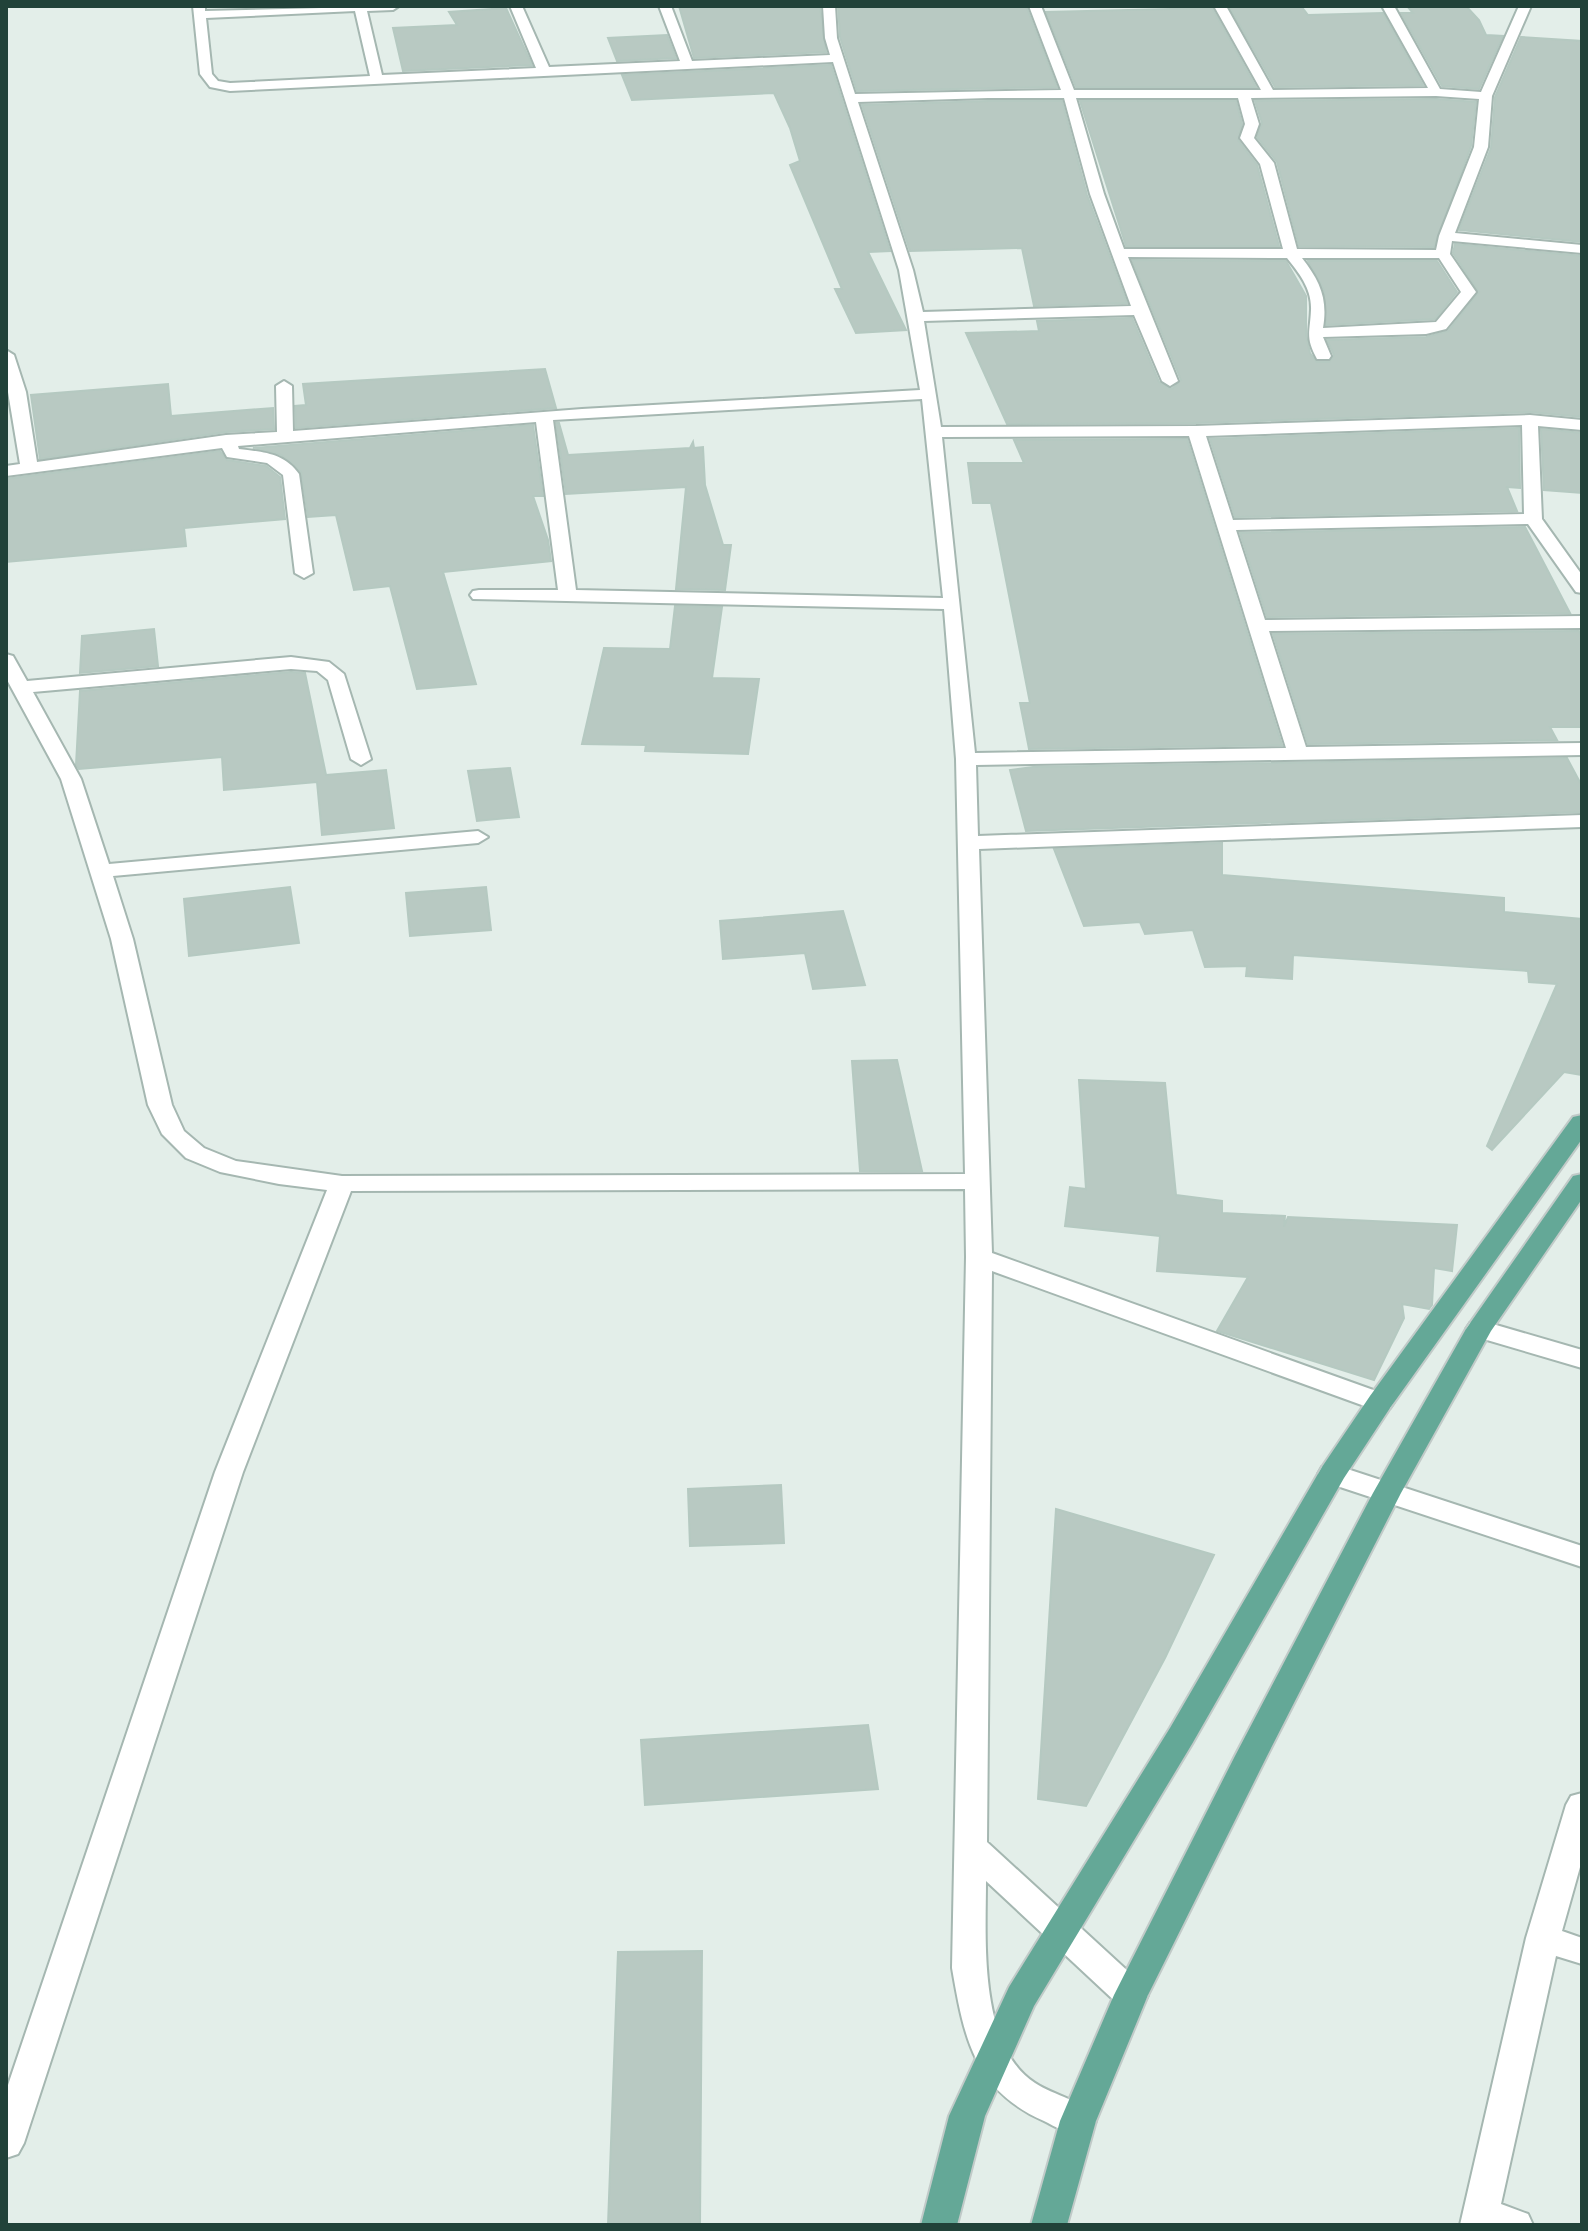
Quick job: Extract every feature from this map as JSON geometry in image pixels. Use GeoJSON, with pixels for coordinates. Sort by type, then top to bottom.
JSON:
{"type":"FeatureCollection","features":[{"type":"Feature","properties":{"kind":"main road"},"geometry":{"type":"LineString","coordinates":[[939,2225],[967,2116],[1021,1997],[1181,1736],[1332,1474],[1380,1402],[1582,1122]]}},
{"type":"Feature","properties":{"kind":"main road"},"geometry":{"type":"LineString","coordinates":[[1049,2225],[1078,2121],[1131,1995],[1387,1493],[1479,1329],[1582,1181]]}},
{"type":"Feature","properties":{"kind":"street"},"geometry":{"type":"LineString","coordinates":[[393,6],[199,11],[206,74],[214,84],[230,87],[836,58]]}},
{"type":"Feature","properties":{"kind":"street"},"geometry":{"type":"LineString","coordinates":[[516,6],[544,71]]}},
{"type":"Feature","properties":{"kind":"street"},"geometry":{"type":"LineString","coordinates":[[665,6],[687,64]]}},
{"type":"Feature","properties":{"kind":"street"},"geometry":{"type":"LineString","coordinates":[[829,6],[836,58],[906,270],[916,317],[929,394],[953,604],[966,759],[979,1257],[969,1968],[976,2010],[1004,2077],[1015,2089],[1078,2121]]}},
{"type":"Feature","properties":{"kind":"street"},"geometry":{"type":"LineString","coordinates":[[1035,6],[1069,94],[1097,194],[1170,381]]}},
{"type":"Feature","properties":{"kind":"street"},"geometry":{"type":"LineString","coordinates":[[1220,6],[1269,94]]}},
{"type":"Feature","properties":{"kind":"street"},"geometry":{"type":"LineString","coordinates":[[1388,6],[1436,92]]}},
{"type":"Feature","properties":{"kind":"street"},"geometry":{"type":"LineString","coordinates":[[1314,333],[1441,326],[1469,292],[1461,276],[1443,254],[1446,236],[1481,147],[1486,96],[1525,6]]}},
{"type":"Feature","properties":{"kind":"street"},"geometry":{"type":"LineString","coordinates":[[360,7],[377,80]]}},
{"type":"Feature","properties":{"kind":"street"},"geometry":{"type":"LineString","coordinates":[[848,98],[1436,92],[1486,96]]}},
{"type":"Feature","properties":{"kind":"street"},"geometry":{"type":"LineString","coordinates":[[1244,95],[1252,124],[1247,138],[1267,163],[1291,253],[1312,280],[1319,308],[1314,333],[1323,356]]}},
{"type":"Feature","properties":{"kind":"street"},"geometry":{"type":"LineString","coordinates":[[1446,236],[1582,249]]}},
{"type":"Feature","properties":{"kind":"street"},"geometry":{"type":"LineString","coordinates":[[1119,253],[1443,254]]}},
{"type":"Feature","properties":{"kind":"street"},"geometry":{"type":"LineString","coordinates":[[916,317],[1140,310]]}},
{"type":"Feature","properties":{"kind":"street"},"geometry":{"type":"LineString","coordinates":[[6,355],[18,392],[29,467]]}},
{"type":"Feature","properties":{"kind":"street"},"geometry":{"type":"LineString","coordinates":[[284,386],[285,435]]}},
{"type":"Feature","properties":{"kind":"street"},"geometry":{"type":"LineString","coordinates":[[6,471],[226,440],[285,435],[929,394]]}},
{"type":"Feature","properties":{"kind":"street"},"geometry":{"type":"LineString","coordinates":[[544,417],[568,595]]}},
{"type":"Feature","properties":{"kind":"street"},"geometry":{"type":"LineString","coordinates":[[933,432],[1196,431],[1530,420],[1581,423]]}},
{"type":"Feature","properties":{"kind":"street"},"geometry":{"type":"LineString","coordinates":[[1530,420],[1533,519],[1582,588]]}},
{"type":"Feature","properties":{"kind":"street"},"geometry":{"type":"LineString","coordinates":[[1196,431],[1298,753]]}},
{"type":"Feature","properties":{"kind":"street"},"geometry":{"type":"LineString","coordinates":[[226,440],[233,453],[273,458],[284,463],[291,474],[304,573]]}},
{"type":"Feature","properties":{"kind":"street"},"geometry":{"type":"LineString","coordinates":[[1224,525],[1533,519]]}},
{"type":"Feature","properties":{"kind":"street"},"geometry":{"type":"LineString","coordinates":[[479,595],[953,604]]}},
{"type":"Feature","properties":{"kind":"street"},"geometry":{"type":"LineString","coordinates":[[1257,626],[1582,622]]}},
{"type":"Feature","properties":{"kind":"street"},"geometry":{"type":"LineString","coordinates":[[6,660],[71,779],[122,939],[160,1105],[174,1134],[195,1153],[229,1167],[279,1177],[342,1184],[977,1181]]}},
{"type":"Feature","properties":{"kind":"street"},"geometry":{"type":"LineString","coordinates":[[21,687],[291,663],[322,666],[337,678],[361,759]]}},
{"type":"Feature","properties":{"kind":"street"},"geometry":{"type":"LineString","coordinates":[[966,759],[1582,749]]}},
{"type":"Feature","properties":{"kind":"street"},"geometry":{"type":"LineString","coordinates":[[968,843],[1582,821]]}},
{"type":"Feature","properties":{"kind":"street"},"geometry":{"type":"LineString","coordinates":[[100,871],[478,837]]}},
{"type":"Feature","properties":{"kind":"street"},"geometry":{"type":"LineString","coordinates":[[6,2143],[229,1472],[342,1184]]}},
{"type":"Feature","properties":{"kind":"street"},"geometry":{"type":"LineString","coordinates":[[979,1257],[1380,1402]]}},
{"type":"Feature","properties":{"kind":"street"},"geometry":{"type":"LineString","coordinates":[[1479,1329],[1582,1359]]}},
{"type":"Feature","properties":{"kind":"street"},"geometry":{"type":"LineString","coordinates":[[1332,1474],[1582,1557]]}},
{"type":"Feature","properties":{"kind":"street"},"geometry":{"type":"LineString","coordinates":[[1515,2225],[1480,2219],[1543,1938],[1582,1805]]}},
{"type":"Feature","properties":{"kind":"street"},"geometry":{"type":"LineString","coordinates":[[969,1845],[1131,1995]]}},
{"type":"Feature","properties":{"kind":"street"},"geometry":{"type":"LineString","coordinates":[[1543,1938],[1582,1951]]}},
{"type":"Feature","properties":{"kind":"building"},"geometry":{"type":"Polygon","coordinates":[[[679,6],[820,6],[826,52],[694,58],[679,6]]]}},
{"type":"Feature","properties":{"kind":"building"},"geometry":{"type":"Polygon","coordinates":[[[838,6],[1026,6],[1057,87],[857,91],[840,37],[838,6]]]}},
{"type":"Feature","properties":{"kind":"building"},"geometry":{"type":"Polygon","coordinates":[[[1301,6],[1308,15],[1383,13],[1423,85],[1275,87],[1230,8],[1301,6]]]}},
{"type":"Feature","properties":{"kind":"building"},"geometry":{"type":"Polygon","coordinates":[[[1407,6],[1466,6],[1479,20],[1486,35],[1503,36],[1479,89],[1442,86],[1401,13],[1413,13],[1407,6]]]}},
{"type":"Feature","properties":{"kind":"building"},"geometry":{"type":"Polygon","coordinates":[[[506,8],[532,65],[403,71],[393,28],[457,25],[449,12],[506,8]]]}},
{"type":"Feature","properties":{"kind":"building"},"geometry":{"type":"Polygon","coordinates":[[[1212,8],[1256,87],[1076,87],[1046,12],[1212,8]]]}},
{"type":"Feature","properties":{"kind":"building"},"geometry":{"type":"Polygon","coordinates":[[[667,35],[676,58],[617,61],[608,38],[667,35]]]}},
{"type":"Feature","properties":{"kind":"building"},"geometry":{"type":"Polygon","coordinates":[[[1521,37],[1582,41],[1582,242],[1459,230],[1491,148],[1495,97],[1521,37]]]}},
{"type":"Feature","properties":{"kind":"building"},"geometry":{"type":"Polygon","coordinates":[[[831,65],[890,251],[868,252],[906,330],[856,333],[835,289],[842,289],[790,165],[800,161],[790,128],[774,93],[632,100],[622,75],[831,65]]]}},
{"type":"Feature","properties":{"kind":"building"},"geometry":{"type":"Polygon","coordinates":[[[1436,99],[1476,102],[1471,146],[1434,247],[1299,246],[1277,162],[1257,137],[1262,123],[1255,101],[1436,99]]]}},
{"type":"Feature","properties":{"kind":"building"},"geometry":{"type":"Polygon","coordinates":[[[1062,101],[1087,195],[1127,303],[1034,306],[1022,248],[910,251],[862,105],[1062,101]]]}},
{"type":"Feature","properties":{"kind":"building"},"geometry":{"type":"Polygon","coordinates":[[[1080,101],[1236,101],[1242,124],[1238,140],[1257,165],[1279,246],[1126,246],[1080,101]]]}},
{"type":"Feature","properties":{"kind":"building"},"geometry":{"type":"Polygon","coordinates":[[[1455,244],[1582,256],[1582,417],[1530,412],[1196,423],[1007,424],[966,333],[1039,331],[1037,321],[1132,318],[1159,382],[1172,389],[1181,380],[1132,260],[1286,261],[1306,296],[1306,335],[1310,353],[1317,362],[1329,362],[1334,355],[1327,340],[1426,337],[1448,331],[1479,292],[1453,253],[1455,244]]]}},
{"type":"Feature","properties":{"kind":"building"},"geometry":{"type":"Polygon","coordinates":[[[1308,261],[1437,261],[1457,292],[1435,319],[1326,325],[1324,290],[1308,261]]]}},
{"type":"Feature","properties":{"kind":"building"},"geometry":{"type":"Polygon","coordinates":[[[545,369],[556,408],[296,428],[295,406],[306,405],[303,384],[545,369]]]}},
{"type":"Feature","properties":{"kind":"building"},"geometry":{"type":"Polygon","coordinates":[[[168,384],[171,416],[273,408],[274,429],[226,432],[40,459],[31,395],[168,384]]]}},
{"type":"Feature","properties":{"kind":"building"},"geometry":{"type":"Polygon","coordinates":[[[556,423],[559,423],[568,455],[690,448],[693,442],[694,448],[703,447],[705,485],[723,545],[731,545],[725,590],[676,589],[686,487],[566,494],[556,423]]]}},
{"type":"Feature","properties":{"kind":"building"},"geometry":{"type":"Polygon","coordinates":[[[533,425],[543,496],[533,496],[548,540],[551,561],[443,572],[476,684],[417,689],[390,586],[354,590],[336,515],[308,517],[301,472],[281,455],[253,448],[533,425]]]}},
{"type":"Feature","properties":{"kind":"building"},"geometry":{"type":"Polygon","coordinates":[[[1519,428],[1520,488],[1507,487],[1517,511],[1235,517],[1210,439],[1519,428]]]}},
{"type":"Feature","properties":{"kind":"building"},"geometry":{"type":"Polygon","coordinates":[[[1541,429],[1582,433],[1582,493],[1544,490],[1541,429]]]}},
{"type":"Feature","properties":{"kind":"building"},"geometry":{"type":"Polygon","coordinates":[[[1187,439],[1282,745],[1029,749],[1020,703],[1030,703],[991,503],[973,503],[968,463],[1024,463],[1014,440],[1187,439]]]}},
{"type":"Feature","properties":{"kind":"building"},"geometry":{"type":"Polygon","coordinates":[[[220,451],[227,460],[266,466],[280,477],[285,519],[184,528],[186,546],[6,562],[6,479],[220,451]]]}},
{"type":"Feature","properties":{"kind":"building"},"geometry":{"type":"Polygon","coordinates":[[[1525,527],[1570,613],[1267,617],[1240,533],[1525,527]]]}},
{"type":"Feature","properties":{"kind":"building"},"geometry":{"type":"Polygon","coordinates":[[[675,606],[722,607],[712,678],[759,679],[748,754],[645,751],[646,745],[582,744],[604,648],[670,649],[675,606]]]}},
{"type":"Feature","properties":{"kind":"building"},"geometry":{"type":"Polygon","coordinates":[[[154,629],[158,666],[80,673],[82,636],[154,629]]]}},
{"type":"Feature","properties":{"kind":"building"},"geometry":{"type":"Polygon","coordinates":[[[1579,631],[1582,637],[1582,727],[1550,727],[1557,740],[1308,744],[1273,634],[1579,631]]]}},
{"type":"Feature","properties":{"kind":"building"},"geometry":{"type":"Polygon","coordinates":[[[305,673],[326,775],[386,770],[394,828],[322,835],[317,782],[224,790],[222,757],[79,769],[76,765],[80,691],[305,673]]]}},
{"type":"Feature","properties":{"kind":"building"},"geometry":{"type":"Polygon","coordinates":[[[1567,758],[1582,786],[1582,812],[1026,831],[1010,770],[1033,767],[1567,758]]]}},
{"type":"Feature","properties":{"kind":"building"},"geometry":{"type":"Polygon","coordinates":[[[510,768],[519,817],[477,821],[468,771],[510,768]]]}},
{"type":"Feature","properties":{"kind":"building"},"geometry":{"type":"Polygon","coordinates":[[[1222,843],[1222,875],[1504,898],[1504,912],[1582,919],[1582,1075],[1564,1072],[1492,1150],[1487,1146],[1557,984],[1529,982],[1528,971],[1293,955],[1292,979],[1246,976],[1247,966],[1205,967],[1193,930],[1145,934],[1140,922],[1084,926],[1054,849],[1222,843]]]}},
{"type":"Feature","properties":{"kind":"building"},"geometry":{"type":"Polygon","coordinates":[[[290,887],[299,943],[189,956],[184,899],[290,887]]]}},
{"type":"Feature","properties":{"kind":"building"},"geometry":{"type":"Polygon","coordinates":[[[486,887],[491,930],[410,936],[406,893],[486,887]]]}},
{"type":"Feature","properties":{"kind":"building"},"geometry":{"type":"Polygon","coordinates":[[[843,911],[865,985],[813,989],[805,953],[723,959],[720,921],[843,911]]]}},
{"type":"Feature","properties":{"kind":"building"},"geometry":{"type":"Polygon","coordinates":[[[897,1060],[922,1171],[860,1171],[852,1061],[897,1060]]]}},
{"type":"Feature","properties":{"kind":"building"},"geometry":{"type":"Polygon","coordinates":[[[1079,1080],[1165,1083],[1176,1195],[1222,1201],[1222,1213],[1285,1216],[1284,1227],[1288,1217],[1457,1225],[1452,1271],[1434,1268],[1432,1305],[1429,1309],[1402,1304],[1404,1318],[1374,1380],[1217,1331],[1248,1277],[1157,1271],[1160,1236],[1065,1226],[1070,1187],[1086,1189],[1079,1080]]]}},
{"type":"Feature","properties":{"kind":"building"},"geometry":{"type":"Polygon","coordinates":[[[781,1485],[784,1543],[690,1546],[688,1489],[781,1485]]]}},
{"type":"Feature","properties":{"kind":"building"},"geometry":{"type":"Polygon","coordinates":[[[1056,1509],[1214,1555],[1165,1658],[1086,1806],[1038,1799],[1056,1509]]]}},
{"type":"Feature","properties":{"kind":"building"},"geometry":{"type":"Polygon","coordinates":[[[868,1725],[878,1789],[645,1805],[641,1740],[868,1725]]]}},
{"type":"Feature","properties":{"kind":"building"},"geometry":{"type":"Polygon","coordinates":[[[702,1951],[700,2225],[608,2225],[618,1952],[702,1951]]]}}]}
